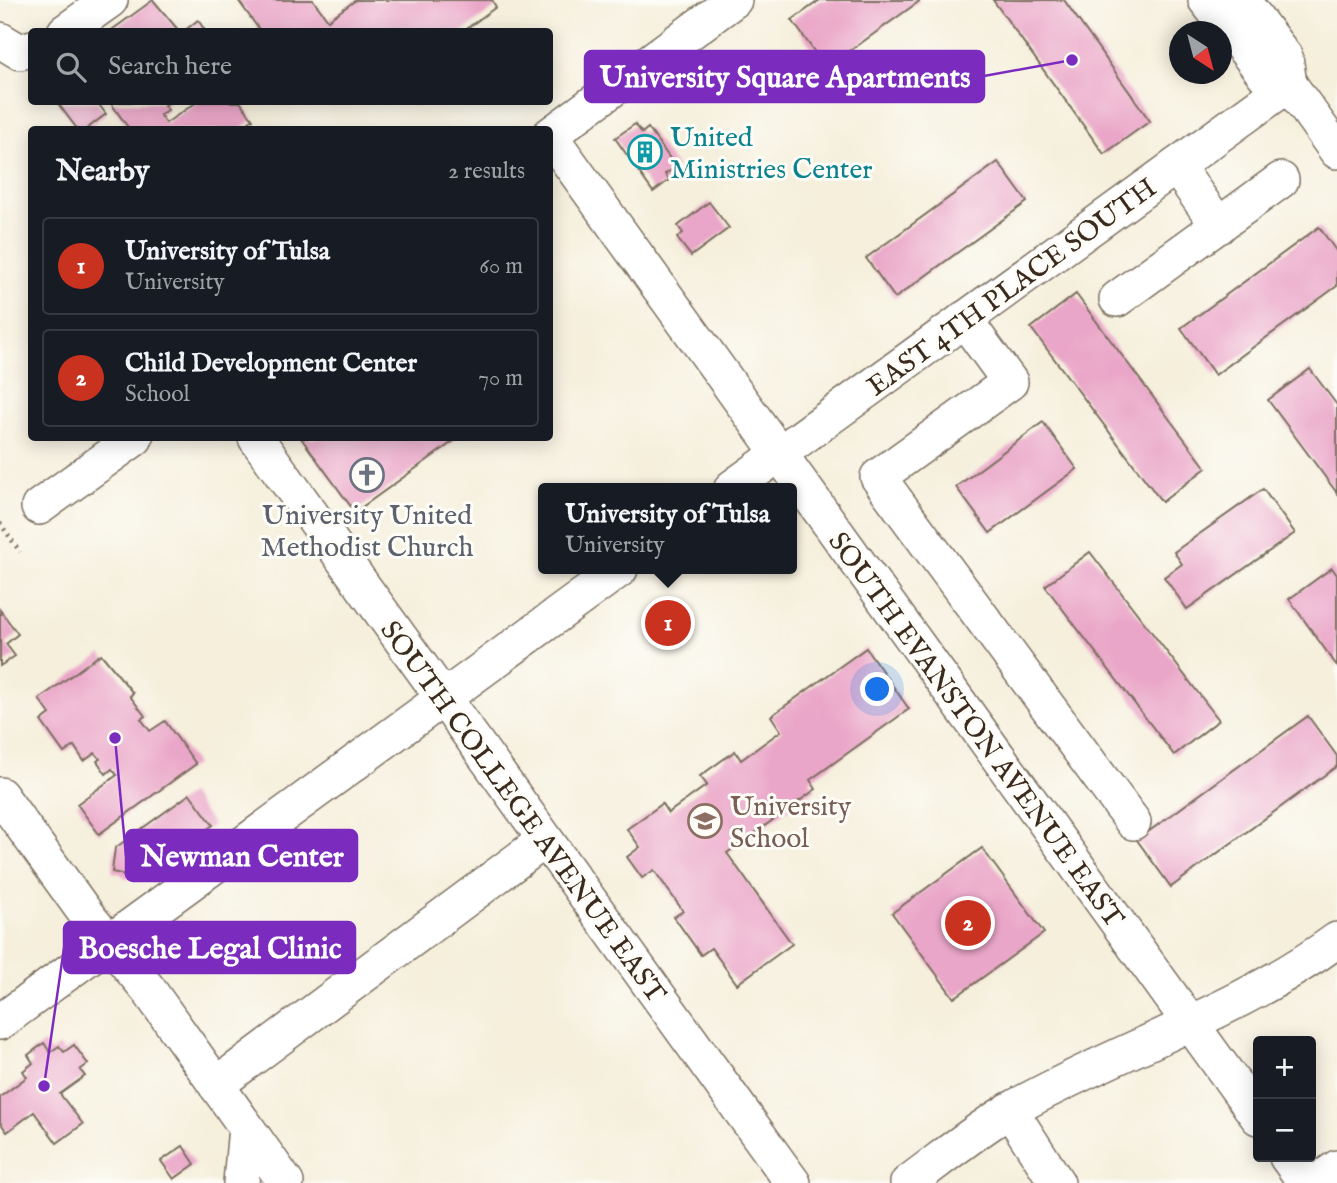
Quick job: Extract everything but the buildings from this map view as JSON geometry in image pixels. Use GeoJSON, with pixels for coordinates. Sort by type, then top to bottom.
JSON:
{"type":"FeatureCollection","features":[{"type":"Feature","properties":{"kind":"street"},"geometry":{"type":"LineString","coordinates":[[71,28],[110,0]]}},
{"type":"Feature","properties":{"kind":"street"},"geometry":{"type":"LineString","coordinates":[[553,133],[734,0]]}},
{"type":"Feature","properties":{"kind":"street"},"geometry":{"type":"LineString","coordinates":[[1206,0],[1265,75],[1289,84]]}},
{"type":"Feature","properties":{"kind":"street"},"geometry":{"type":"LineString","coordinates":[[1242,0],[1285,57],[1289,84],[1337,151]]}},
{"type":"Feature","properties":{"kind":"street"},"geometry":{"type":"LineString","coordinates":[[0,40],[20,52],[28,49]]}},
{"type":"Feature","properties":{"kind":"street","name":"EAST 4TH PLACE SOUTH"},"geometry":{"type":"LineString","coordinates":[[739,483],[1289,84]]}},
{"type":"Feature","properties":{"kind":"street","name":"SOUTH EVANSTON AVENUE EAST"},"geometry":{"type":"LineString","coordinates":[[553,139],[1253,1110]]}},
{"type":"Feature","properties":{"kind":"street"},"geometry":{"type":"LineString","coordinates":[[1176,166],[1219,226]]}},
{"type":"Feature","properties":{"kind":"street"},"geometry":{"type":"LineString","coordinates":[[1117,299],[1281,180]]}},
{"type":"Feature","properties":{"kind":"street"},"geometry":{"type":"LineString","coordinates":[[964,319],[1010,382],[878,477],[1133,822]]}},
{"type":"Feature","properties":{"kind":"street"},"geometry":{"type":"LineString","coordinates":[[38,507],[131,441]]}},
{"type":"Feature","properties":{"kind":"street","name":"SOUTH COLLEGE AVENUE EAST"},"geometry":{"type":"LineString","coordinates":[[258,441],[793,1183]]}},
{"type":"Feature","properties":{"kind":"street"},"geometry":{"type":"LineString","coordinates":[[0,1022],[613,574]]}},
{"type":"Feature","properties":{"kind":"street"},"geometry":{"type":"LineString","coordinates":[[0,795],[13,839],[130,965],[286,1183]]}},
{"type":"Feature","properties":{"kind":"street"},"geometry":{"type":"LineString","coordinates":[[216,1085],[545,841]]}},
{"type":"Feature","properties":{"kind":"street"},"geometry":{"type":"LineString","coordinates":[[908,1183],[1010,1110],[1276,981],[1337,940]]}},
{"type":"Feature","properties":{"kind":"street"},"geometry":{"type":"LineString","coordinates":[[1010,1110],[1057,1183]]}},
{"type":"Feature","properties":{"kind":"street"},"geometry":{"type":"LineString","coordinates":[[241,1183],[246,1127]]}},
{"type":"Feature","properties":{"kind":"street"},"geometry":{"type":"LineString","coordinates":[[1291,1162],[1306,1183]]}},
{"type":"Feature","properties":{"kind":"street"},"geometry":{"type":"LineString","coordinates":[[1316,1183],[1337,1168]]}},
{"type":"Feature","properties":{"kind":"path"},"geometry":{"type":"LineString","coordinates":[[0,523],[20,552]]}},
{"type":"Feature","properties":{"kind":"place","name":"University Square Apartments"},"geometry":{"type":"Point","coordinates":[1072,60]}},
{"type":"Feature","properties":{"kind":"place","name":"United Ministries Center"},"geometry":{"type":"Point","coordinates":[645,152]}},
{"type":"Feature","properties":{"kind":"place","name":"University United Methodist Church"},"geometry":{"type":"Point","coordinates":[367,475]}},
{"type":"Feature","properties":{"kind":"place","name":"University of Tulsa"},"geometry":{"type":"Point","coordinates":[668,623]}},
{"type":"Feature","properties":{"kind":"place","name":"Newman Center"},"geometry":{"type":"Point","coordinates":[115,738]}},
{"type":"Feature","properties":{"kind":"place","name":"University School"},"geometry":{"type":"Point","coordinates":[705,821]}},
{"type":"Feature","properties":{"kind":"place","name":"Child Development Center"},"geometry":{"type":"Point","coordinates":[968,923]}},
{"type":"Feature","properties":{"kind":"place","name":"Boesche Legal Clinic"},"geometry":{"type":"Point","coordinates":[44,1086]}}]}
